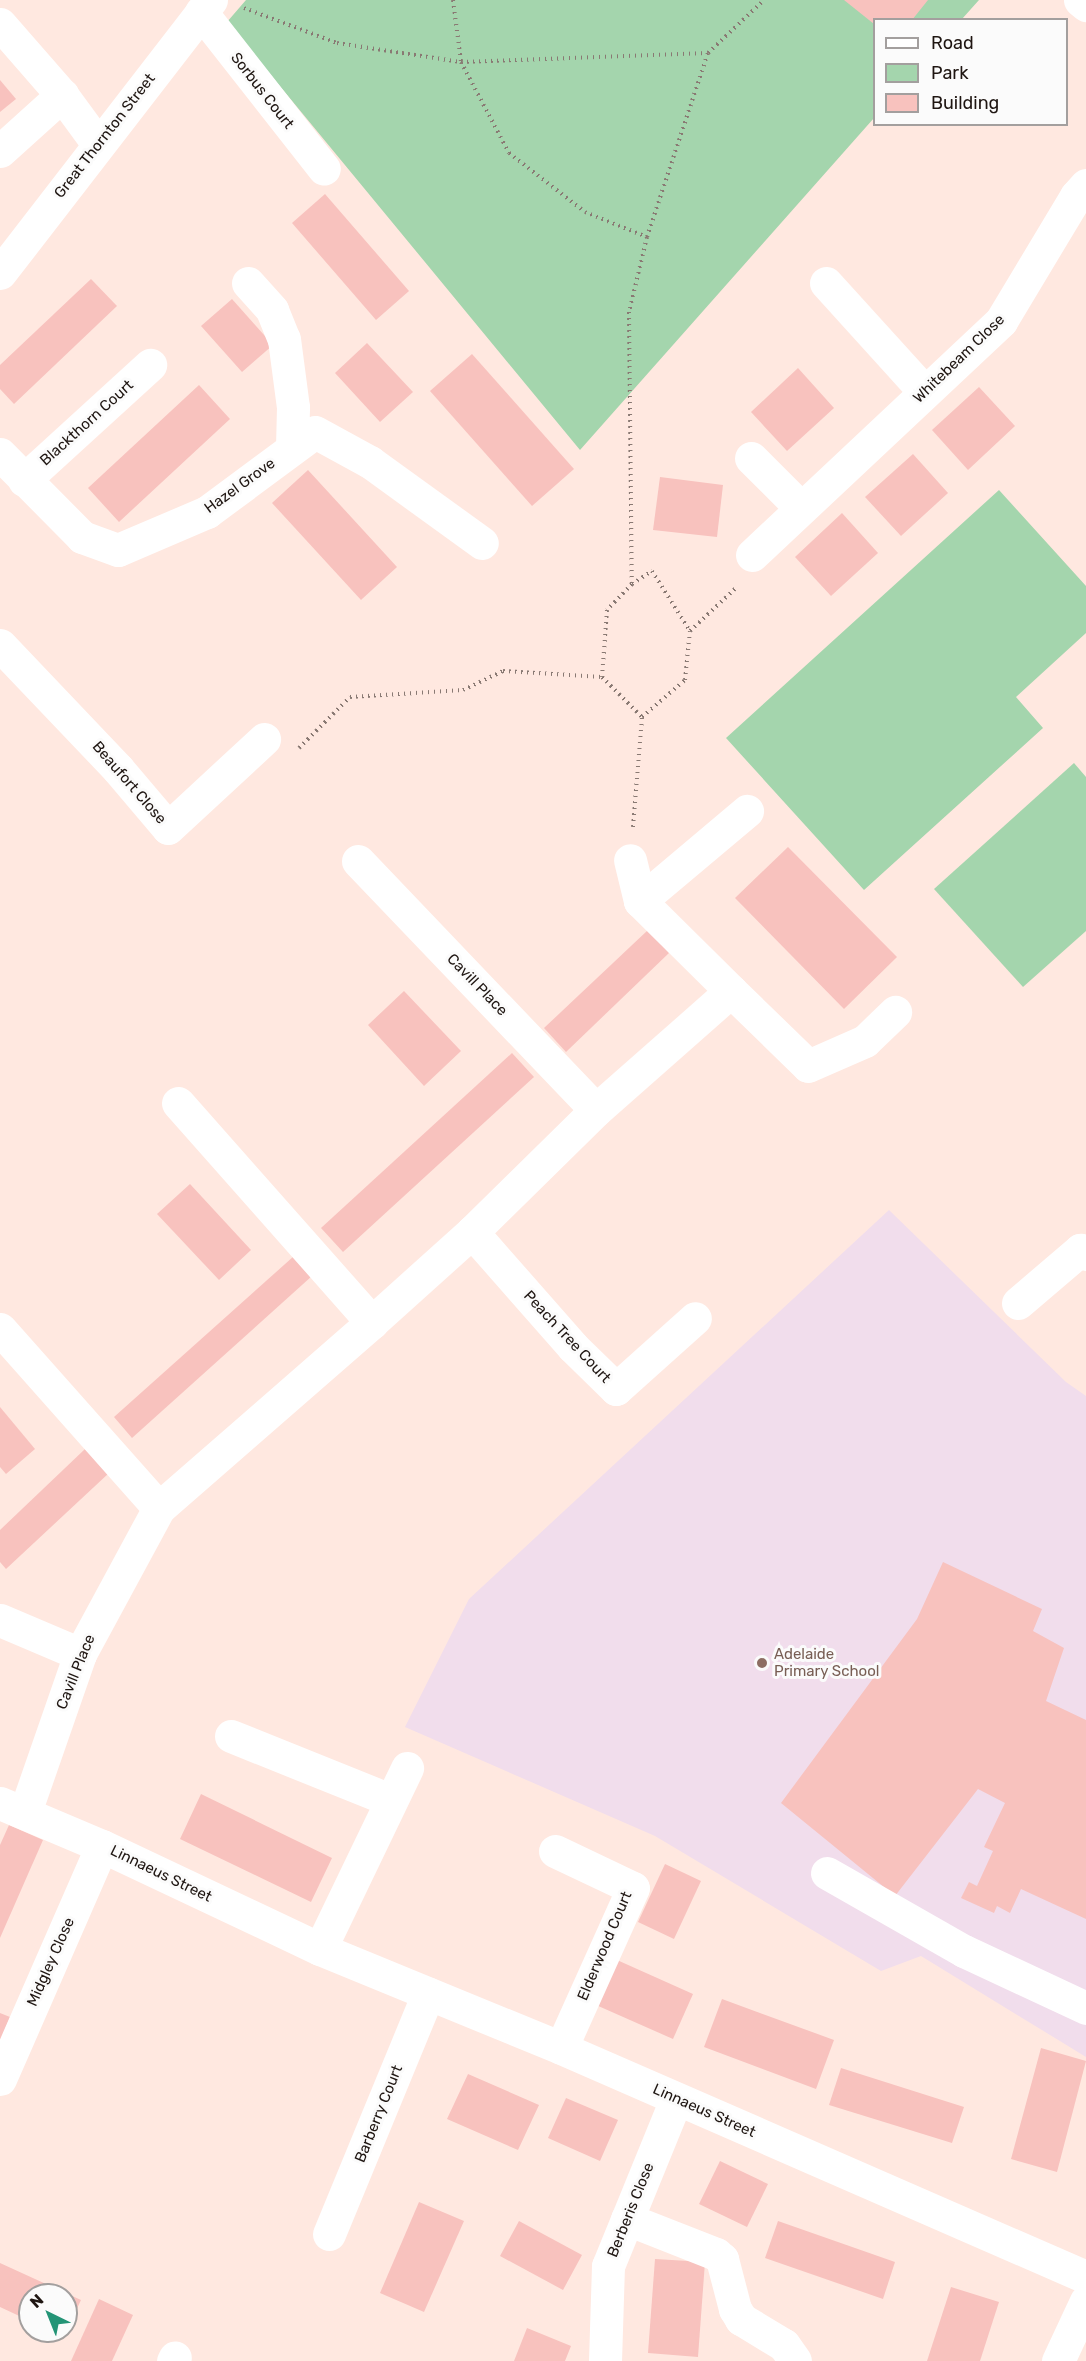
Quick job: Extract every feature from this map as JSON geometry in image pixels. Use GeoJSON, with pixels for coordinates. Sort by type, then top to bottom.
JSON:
{"type":"FeatureCollection","features":[{"type":"Feature","properties":{"kind":"street"},"geometry":{"type":"LineString","coordinates":[[1080,0],[1086,5]]}},
{"type":"Feature","properties":{"kind":"street","name":"Great Thornton Street"},"geometry":{"type":"LineString","coordinates":[[0,273],[98,144],[215,5]]}},
{"type":"Feature","properties":{"kind":"street","name":"Sorbus Court"},"geometry":{"type":"LineString","coordinates":[[215,5],[324,170]]}},
{"type":"Feature","properties":{"kind":"street"},"geometry":{"type":"LineString","coordinates":[[0,24],[62,95],[98,144]]}},
{"type":"Feature","properties":{"kind":"street"},"geometry":{"type":"LineString","coordinates":[[0,151],[62,95]]}},
{"type":"Feature","properties":{"kind":"street","name":"Whitebeam Close"},"geometry":{"type":"LineString","coordinates":[[752,555],[1001,321],[1076,196],[1086,185]]}},
{"type":"Feature","properties":{"kind":"street"},"geometry":{"type":"LineString","coordinates":[[248,283],[272,310],[284,339],[293,407],[292,448]]}},
{"type":"Feature","properties":{"kind":"street"},"geometry":{"type":"LineString","coordinates":[[826,283],[925,392]]}},
{"type":"Feature","properties":{"kind":"street","name":"Blackthorn Court"},"geometry":{"type":"LineString","coordinates":[[24,480],[150,365]]}},
{"type":"Feature","properties":{"kind":"street","name":"Hazel Grove"},"geometry":{"type":"LineString","coordinates":[[0,454],[82,537],[118,550],[207,512],[315,432],[370,462],[482,543]]}},
{"type":"Feature","properties":{"kind":"street"},"geometry":{"type":"LineString","coordinates":[[751,458],[801,508]]}},
{"type":"Feature","properties":{"kind":"street","name":"Beaufort Close"},"geometry":{"type":"LineString","coordinates":[[0,645],[118,769],[168,828],[264,739]]}},
{"type":"Feature","properties":{"kind":"street"},"geometry":{"type":"LineString","coordinates":[[640,901],[747,811]]}},
{"type":"Feature","properties":{"kind":"street"},"geometry":{"type":"LineString","coordinates":[[630,860],[640,901],[808,1066],[865,1041],[896,1012]]}},
{"type":"Feature","properties":{"kind":"street","name":"Cavill Place"},"geometry":{"type":"LineString","coordinates":[[358,861],[596,1110]]}},
{"type":"Feature","properties":{"kind":"street","name":"Cavill Place"},"geometry":{"type":"LineString","coordinates":[[12,1808],[80,1654],[159,1508],[472,1232],[596,1110],[731,991]]}},
{"type":"Feature","properties":{"kind":"street"},"geometry":{"type":"LineString","coordinates":[[178,1103],[372,1322]]}},
{"type":"Feature","properties":{"kind":"street","name":"Peach Tree Court"},"geometry":{"type":"LineString","coordinates":[[472,1232],[573,1347],[616,1389],[695,1318]]}},
{"type":"Feature","properties":{"kind":"street"},"geometry":{"type":"LineString","coordinates":[[1018,1303],[1080,1250],[1086,1254]]}},
{"type":"Feature","properties":{"kind":"street"},"geometry":{"type":"LineString","coordinates":[[0,1329],[159,1508]]}},
{"type":"Feature","properties":{"kind":"street"},"geometry":{"type":"LineString","coordinates":[[0,1620],[80,1654]]}},
{"type":"Feature","properties":{"kind":"street"},"geometry":{"type":"LineString","coordinates":[[231,1736],[390,1800]]}},
{"type":"Feature","properties":{"kind":"street"},"geometry":{"type":"LineString","coordinates":[[320,1949],[407,1768]]}},
{"type":"Feature","properties":{"kind":"street","name":"Linnaeus Street"},"geometry":{"type":"LineString","coordinates":[[12,1808],[102,1845],[320,1949],[561,2048],[1086,2277]]}},
{"type":"Feature","properties":{"kind":"street","name":"Midgley Close"},"geometry":{"type":"LineString","coordinates":[[0,2079],[102,1845]]}},
{"type":"Feature","properties":{"kind":"street","name":"Elderwood Court"},"geometry":{"type":"LineString","coordinates":[[555,1851],[633,1888],[561,2048]]}},
{"type":"Feature","properties":{"kind":"street"},"geometry":{"type":"LineString","coordinates":[[826,1873],[964,1951],[1086,2008]]}},
{"type":"Feature","properties":{"kind":"street","name":"Barberry Court"},"geometry":{"type":"LineString","coordinates":[[329,2234],[428,1994]]}},
{"type":"Feature","properties":{"kind":"street","name":"Berberis Close"},"geometry":{"type":"LineString","coordinates":[[605,2361],[608,2266],[676,2099]]}},
{"type":"Feature","properties":{"kind":"street"},"geometry":{"type":"LineString","coordinates":[[627,2219],[716,2254],[722,2259],[735,2309],[741,2319],[784,2344],[795,2361]]}},
{"type":"Feature","properties":{"kind":"street"},"geometry":{"type":"LineString","coordinates":[[1058,2361],[1086,2301]]}},
{"type":"Feature","properties":{"kind":"path"},"geometry":{"type":"LineString","coordinates":[[453,0],[461,62],[509,153],[585,212],[647,237]]}},
{"type":"Feature","properties":{"kind":"path"},"geometry":{"type":"LineString","coordinates":[[632,584],[628,312],[647,237],[708,53],[764,0]]}},
{"type":"Feature","properties":{"kind":"path"},"geometry":{"type":"LineString","coordinates":[[215,5],[337,43],[461,62],[708,53]]}},
{"type":"Feature","properties":{"kind":"path"},"geometry":{"type":"LineString","coordinates":[[690,630],[749,576],[752,555]]}},
{"type":"Feature","properties":{"kind":"path"},"geometry":{"type":"LineString","coordinates":[[602,677],[607,610],[632,584],[652,571],[690,630],[685,680],[642,717],[630,860]]}},
{"type":"Feature","properties":{"kind":"path"},"geometry":{"type":"LineString","coordinates":[[292,755],[350,697],[463,690],[503,671],[602,677],[642,717]]}},
{"type":"Feature","properties":{"kind":"shaded area","name":"Adelaide Primary School"},"geometry":{"type":"Polygon","coordinates":[[[889,1210],[1066,1382],[1086,1396],[1086,2057],[921,1956],[881,1971],[655,1836],[405,1727],[469,1599],[889,1210]]]}},
{"type":"Feature","properties":{"kind":"green space"},"geometry":{"type":"Polygon","coordinates":[[[246,0],[979,0],[963,18],[873,18],[873,119],[580,450],[227,22],[246,0]]]}},
{"type":"Feature","properties":{"kind":"green space"},"geometry":{"type":"Polygon","coordinates":[[[999,490],[1086,586],[1086,633],[1016,697],[1043,728],[864,890],[726,738],[999,490]]]}},
{"type":"Feature","properties":{"kind":"green space"},"geometry":{"type":"Polygon","coordinates":[[[1074,763],[1086,777],[1086,931],[1023,987],[934,889],[1074,763]]]}},
{"type":"Feature","properties":{"kind":"building"},"geometry":{"type":"Polygon","coordinates":[[[844,0],[928,0],[914,18],[873,18],[873,23],[844,0]]]}},
{"type":"Feature","properties":{"kind":"building"},"geometry":{"type":"Polygon","coordinates":[[[0,80],[16,99],[0,112],[0,80]]]}},
{"type":"Feature","properties":{"kind":"building"},"geometry":{"type":"Polygon","coordinates":[[[325,194],[409,291],[376,320],[292,223],[325,194]]]}},
{"type":"Feature","properties":{"kind":"building"},"geometry":{"type":"Polygon","coordinates":[[[91,279],[117,306],[14,404],[0,389],[0,365],[91,279]]]}},
{"type":"Feature","properties":{"kind":"building"},"geometry":{"type":"Polygon","coordinates":[[[232,299],[273,345],[242,372],[201,326],[232,299]]]}},
{"type":"Feature","properties":{"kind":"building"},"geometry":{"type":"Polygon","coordinates":[[[367,343],[413,392],[380,422],[335,373],[367,343]]]}},
{"type":"Feature","properties":{"kind":"building"},"geometry":{"type":"Polygon","coordinates":[[[472,354],[574,469],[532,506],[430,391],[472,354]]]}},
{"type":"Feature","properties":{"kind":"building"},"geometry":{"type":"Polygon","coordinates":[[[798,368],[834,408],[787,451],[751,412],[798,368]]]}},
{"type":"Feature","properties":{"kind":"building"},"geometry":{"type":"Polygon","coordinates":[[[199,385],[230,419],[119,522],[88,488],[199,385]]]}},
{"type":"Feature","properties":{"kind":"building"},"geometry":{"type":"Polygon","coordinates":[[[979,387],[1015,426],[968,470],[932,430],[979,387]]]}},
{"type":"Feature","properties":{"kind":"building"},"geometry":{"type":"Polygon","coordinates":[[[913,454],[948,493],[901,536],[865,497],[913,454]]]}},
{"type":"Feature","properties":{"kind":"building"},"geometry":{"type":"Polygon","coordinates":[[[308,470],[397,567],[361,600],[272,503],[308,470]]]}},
{"type":"Feature","properties":{"kind":"building"},"geometry":{"type":"Polygon","coordinates":[[[660,477],[723,485],[717,537],[653,530],[660,477]]]}},
{"type":"Feature","properties":{"kind":"building"},"geometry":{"type":"Polygon","coordinates":[[[842,513],[878,553],[831,596],[795,557],[842,513]]]}},
{"type":"Feature","properties":{"kind":"building"},"geometry":{"type":"Polygon","coordinates":[[[788,847],[897,957],[844,1009],[735,898],[788,847]]]}},
{"type":"Feature","properties":{"kind":"building"},"geometry":{"type":"Polygon","coordinates":[[[648,930],[669,953],[566,1052],[544,1028],[648,930]]]}},
{"type":"Feature","properties":{"kind":"building"},"geometry":{"type":"Polygon","coordinates":[[[404,991],[461,1051],[424,1086],[368,1025],[404,991]]]}},
{"type":"Feature","properties":{"kind":"building"},"geometry":{"type":"Polygon","coordinates":[[[512,1053],[534,1077],[343,1252],[321,1228],[512,1053]]]}},
{"type":"Feature","properties":{"kind":"building"},"geometry":{"type":"Polygon","coordinates":[[[190,1184],[251,1250],[219,1280],[157,1214],[190,1184]]]}},
{"type":"Feature","properties":{"kind":"building"},"geometry":{"type":"Polygon","coordinates":[[[294,1256],[312,1276],[132,1438],[114,1417],[294,1256]]]}},
{"type":"Feature","properties":{"kind":"building"},"geometry":{"type":"Polygon","coordinates":[[[0,1407],[35,1449],[6,1474],[0,1467],[0,1407]]]}},
{"type":"Feature","properties":{"kind":"building"},"geometry":{"type":"Polygon","coordinates":[[[85,1449],[109,1473],[6,1569],[0,1562],[0,1530],[85,1449]]]}},
{"type":"Feature","properties":{"kind":"building"},"geometry":{"type":"Polygon","coordinates":[[[943,1562],[1042,1609],[1033,1631],[1064,1648],[1046,1701],[1086,1720],[1086,1919],[1021,1889],[1010,1913],[997,1906],[994,1913],[961,1898],[969,1882],[977,1886],[993,1851],[984,1847],[1005,1803],[978,1789],[895,1896],[781,1803],[917,1619],[943,1562]]]}},
{"type":"Feature","properties":{"kind":"building"},"geometry":{"type":"Polygon","coordinates":[[[201,1794],[332,1858],[311,1902],[180,1839],[201,1794]]]}},
{"type":"Feature","properties":{"kind":"building"},"geometry":{"type":"Polygon","coordinates":[[[9,1825],[43,1840],[0,1938],[0,1845],[9,1825]]]}},
{"type":"Feature","properties":{"kind":"building"},"geometry":{"type":"Polygon","coordinates":[[[665,1864],[701,1881],[674,1939],[638,1922],[665,1864]]]}},
{"type":"Feature","properties":{"kind":"building"},"geometry":{"type":"Polygon","coordinates":[[[617,1960],[693,1994],[673,2039],[596,2005],[617,1960]]]}},
{"type":"Feature","properties":{"kind":"building"},"geometry":{"type":"Polygon","coordinates":[[[722,1999],[834,2040],[816,2089],[704,2047],[722,1999]]]}},
{"type":"Feature","properties":{"kind":"building"},"geometry":{"type":"Polygon","coordinates":[[[0,2013],[10,2017],[0,2042],[0,2013]]]}},
{"type":"Feature","properties":{"kind":"building"},"geometry":{"type":"Polygon","coordinates":[[[1041,2048],[1086,2061],[1057,2172],[1011,2159],[1041,2048]]]}},
{"type":"Feature","properties":{"kind":"building"},"geometry":{"type":"Polygon","coordinates":[[[841,2068],[964,2107],[952,2143],[829,2105],[841,2068]]]}},
{"type":"Feature","properties":{"kind":"building"},"geometry":{"type":"Polygon","coordinates":[[[468,2074],[539,2105],[518,2150],[447,2119],[468,2074]]]}},
{"type":"Feature","properties":{"kind":"building"},"geometry":{"type":"Polygon","coordinates":[[[566,2098],[618,2120],[600,2161],[548,2138],[566,2098]]]}},
{"type":"Feature","properties":{"kind":"building"},"geometry":{"type":"Polygon","coordinates":[[[720,2161],[768,2184],[747,2227],[699,2204],[720,2161]]]}},
{"type":"Feature","properties":{"kind":"building"},"geometry":{"type":"Polygon","coordinates":[[[419,2202],[464,2221],[424,2312],[380,2293],[419,2202]]]}},
{"type":"Feature","properties":{"kind":"building"},"geometry":{"type":"Polygon","coordinates":[[[519,2221],[582,2255],[563,2290],[500,2256],[519,2221]]]}},
{"type":"Feature","properties":{"kind":"building"},"geometry":{"type":"Polygon","coordinates":[[[778,2221],[895,2262],[883,2299],[765,2258],[778,2221]]]}},
{"type":"Feature","properties":{"kind":"building"},"geometry":{"type":"Polygon","coordinates":[[[655,2259],[705,2262],[698,2357],[648,2353],[655,2259]]]}},
{"type":"Feature","properties":{"kind":"building"},"geometry":{"type":"Polygon","coordinates":[[[0,2263],[44,2283],[18,2283],[18,2315],[0,2307],[0,2263]]]}},
{"type":"Feature","properties":{"kind":"building"},"geometry":{"type":"Polygon","coordinates":[[[951,2287],[999,2302],[980,2361],[927,2361],[951,2287]]]}},
{"type":"Feature","properties":{"kind":"building"},"geometry":{"type":"Polygon","coordinates":[[[99,2299],[133,2315],[112,2361],[71,2361],[99,2299]]]}},
{"type":"Feature","properties":{"kind":"building"},"geometry":{"type":"Polygon","coordinates":[[[527,2328],[571,2346],[565,2361],[514,2361],[527,2328]]]}},
{"type":"Feature","properties":{"kind":"place","name":"Adelaide Primary School"},"geometry":{"type":"Point","coordinates":[762,1663]}}]}
